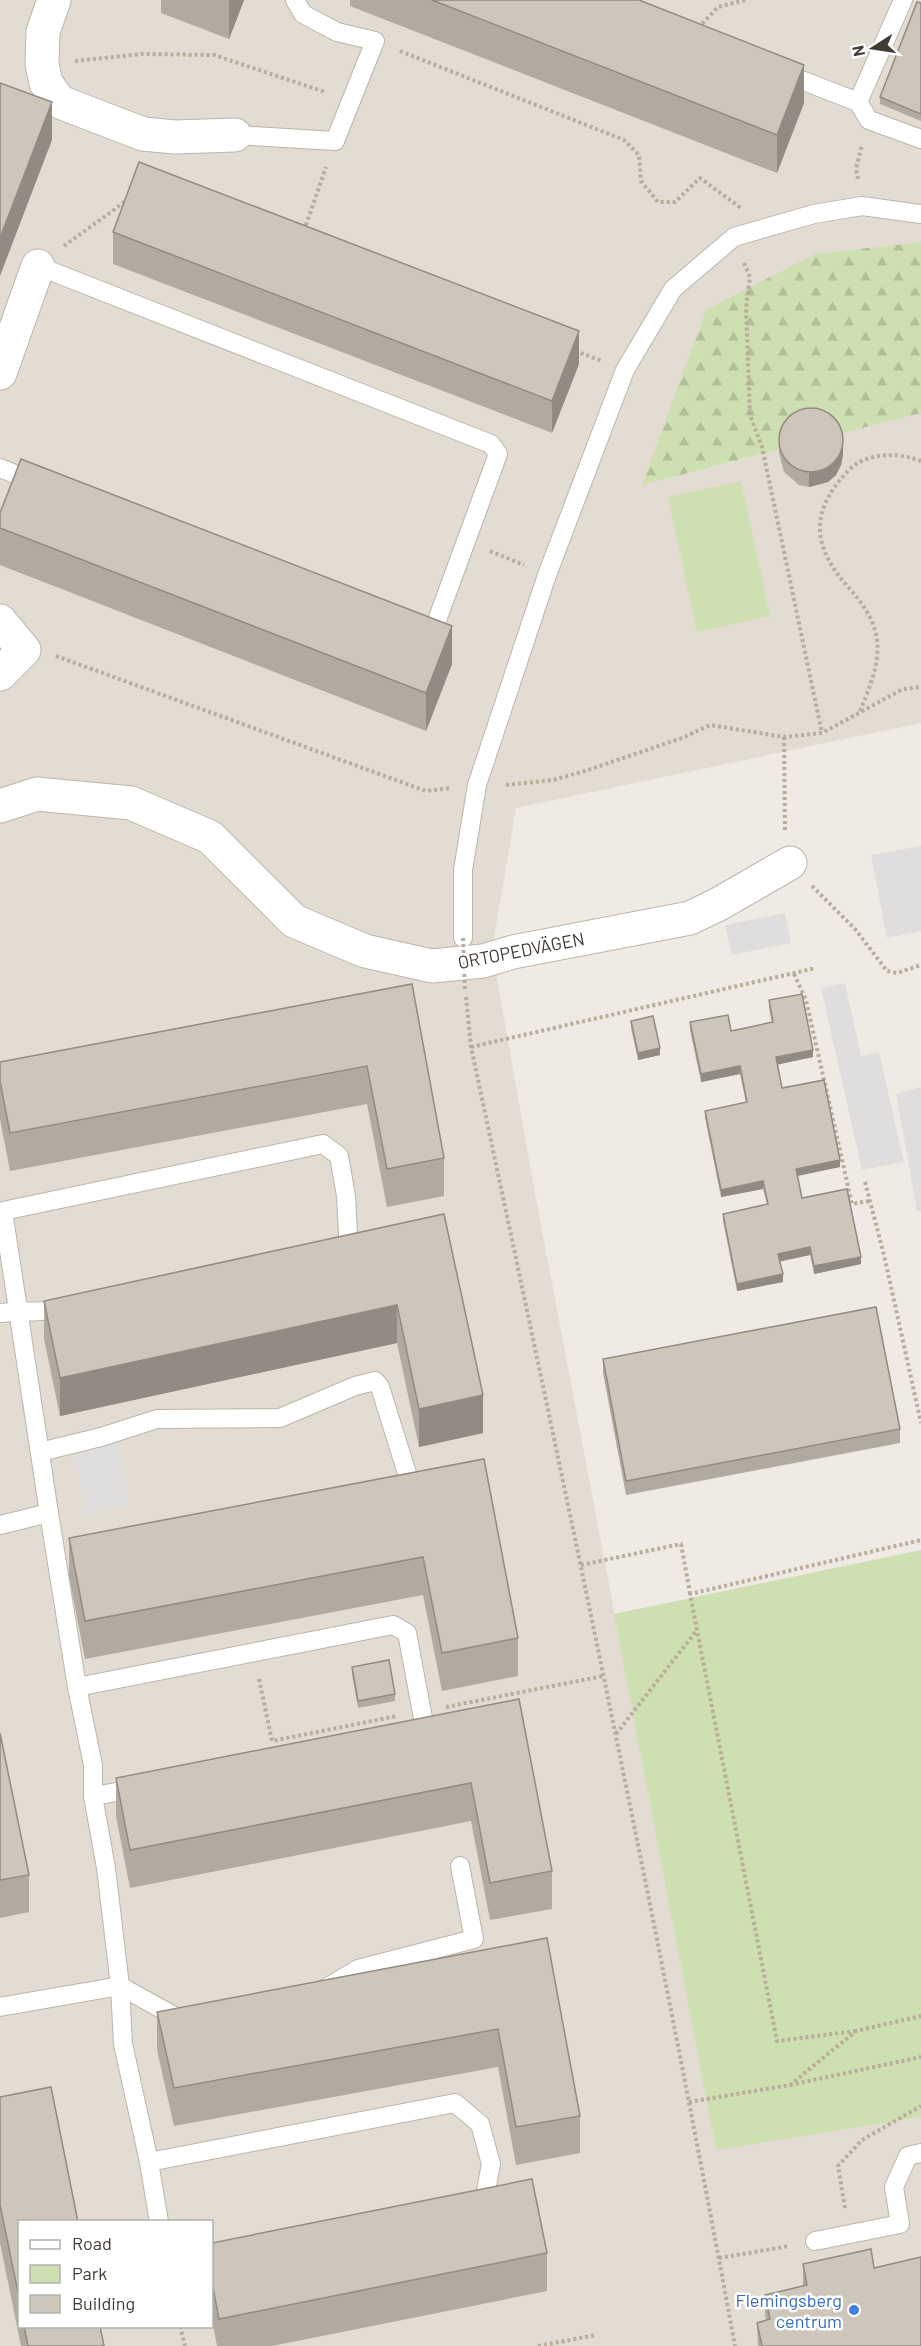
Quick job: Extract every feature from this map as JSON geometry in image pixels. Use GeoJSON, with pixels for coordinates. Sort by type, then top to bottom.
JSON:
{"type":"FeatureCollection","features":[{"type":"Feature","properties":{"kind":"street"},"geometry":{"type":"LineString","coordinates":[[54,0],[43,32],[42,64],[46,83],[60,102],[143,134],[175,137],[235,135]]}},
{"type":"Feature","properties":{"kind":"street"},"geometry":{"type":"LineString","coordinates":[[0,373],[38,266]]}},
{"type":"Feature","properties":{"kind":"street"},"geometry":{"type":"LineString","coordinates":[[0,621],[24,650],[0,674]]}},
{"type":"Feature","properties":{"kind":"street","name":"ORTOPEDVÄGEN"},"geometry":{"type":"LineString","coordinates":[[0,806],[37,794],[131,803],[210,837],[294,921],[365,951],[432,966],[483,961],[513,952],[690,918],[790,863]]}},
{"type":"Feature","properties":{"kind":"lane"},"geometry":{"type":"LineString","coordinates":[[235,135],[335,141],[375,41],[337,32],[303,14],[295,0]]}},
{"type":"Feature","properties":{"kind":"lane"},"geometry":{"type":"LineString","coordinates":[[858,102],[903,0]]}},
{"type":"Feature","properties":{"kind":"lane"},"geometry":{"type":"LineString","coordinates":[[765,66],[858,102],[869,120],[921,139]]}},
{"type":"Feature","properties":{"kind":"lane"},"geometry":{"type":"LineString","coordinates":[[463,938],[463,870],[477,784],[547,575],[625,370],[673,289],[734,237],[814,214],[862,206],[921,214]]}},
{"type":"Feature","properties":{"kind":"lane"},"geometry":{"type":"LineString","coordinates":[[38,266],[491,444],[498,454],[433,631],[424,637],[402,628]]}},
{"type":"Feature","properties":{"kind":"lane"},"geometry":{"type":"LineString","coordinates":[[0,468],[54,490]]}},
{"type":"Feature","properties":{"kind":"lane"},"geometry":{"type":"LineString","coordinates":[[159,2220],[149,2162],[123,2044],[120,1986],[106,1868],[93,1796],[93,1765],[77,1687],[40,1452],[9,1312],[2,1203],[323,1144],[339,1156],[346,1196],[349,1253],[326,1258]]}},
{"type":"Feature","properties":{"kind":"lane"},"geometry":{"type":"LineString","coordinates":[[9,1312],[52,1311],[86,1305]]}},
{"type":"Feature","properties":{"kind":"lane"},"geometry":{"type":"LineString","coordinates":[[40,1452],[101,1437],[157,1419],[280,1418],[355,1386],[375,1381],[380,1387],[410,1483]]}},
{"type":"Feature","properties":{"kind":"lane"},"geometry":{"type":"LineString","coordinates":[[0,1525],[49,1514]]}},
{"type":"Feature","properties":{"kind":"lane"},"geometry":{"type":"LineString","coordinates":[[77,1687],[393,1625],[407,1634],[426,1734],[403,1738]]}},
{"type":"Feature","properties":{"kind":"lane"},"geometry":{"type":"LineString","coordinates":[[93,1796],[159,1785]]}},
{"type":"Feature","properties":{"kind":"lane"},"geometry":{"type":"LineString","coordinates":[[315,1995],[358,1969],[474,1939],[460,1866]]}},
{"type":"Feature","properties":{"kind":"lane"},"geometry":{"type":"LineString","coordinates":[[0,2007],[120,1986],[190,2025],[198,2026]]}},
{"type":"Feature","properties":{"kind":"lane"},"geometry":{"type":"LineString","coordinates":[[149,2162],[454,2103],[480,2124],[491,2164],[484,2201],[464,2217]]}},
{"type":"Feature","properties":{"kind":"lane"},"geometry":{"type":"LineString","coordinates":[[815,2241],[900,2224],[894,2187],[908,2156],[921,2153]]}},
{"type":"Feature","properties":{"kind":"path"},"geometry":{"type":"LineString","coordinates":[[697,29],[718,7],[745,0]]}},
{"type":"Feature","properties":{"kind":"path"},"geometry":{"type":"LineString","coordinates":[[375,41],[624,140],[639,155],[640,181],[658,202],[675,202],[700,178],[768,228]]}},
{"type":"Feature","properties":{"kind":"path"},"geometry":{"type":"LineString","coordinates":[[42,64],[142,54],[214,55],[351,101]]}},
{"type":"Feature","properties":{"kind":"path"},"geometry":{"type":"LineString","coordinates":[[856,168],[865,134]]}},
{"type":"Feature","properties":{"kind":"path"},"geometry":{"type":"LineString","coordinates":[[303,233],[335,141]]}},
{"type":"Feature","properties":{"kind":"path"},"geometry":{"type":"LineString","coordinates":[[38,266],[133,195]]}},
{"type":"Feature","properties":{"kind":"path"},"geometry":{"type":"LineString","coordinates":[[750,277],[746,308],[750,415],[762,447],[822,733]]}},
{"type":"Feature","properties":{"kind":"path"},"geometry":{"type":"LineString","coordinates":[[571,349],[625,370]]}},
{"type":"Feature","properties":{"kind":"path"},"geometry":{"type":"LineString","coordinates":[[860,711],[874,671],[877,640],[864,605],[827,559],[820,534],[820,515],[831,490],[840,479],[851,468],[866,459],[898,455],[921,461]]}},
{"type":"Feature","properties":{"kind":"path"},"geometry":{"type":"LineString","coordinates":[[466,541],[547,575]]}},
{"type":"Feature","properties":{"kind":"path"},"geometry":{"type":"LineString","coordinates":[[48,653],[426,791],[477,784]]}},
{"type":"Feature","properties":{"kind":"path"},"geometry":{"type":"LineString","coordinates":[[514,785],[553,780],[585,771],[682,738],[711,725],[784,737],[822,733],[903,689],[921,687]]}},
{"type":"Feature","properties":{"kind":"path"},"geometry":{"type":"LineString","coordinates":[[784,737],[785,834],[790,863],[855,929],[887,971],[897,973],[921,964]]}},
{"type":"Feature","properties":{"kind":"path"},"geometry":{"type":"LineString","coordinates":[[463,938],[465,991],[471,1047],[581,1565],[689,2103],[735,2346]]}},
{"type":"Feature","properties":{"kind":"path"},"geometry":{"type":"LineString","coordinates":[[471,1047],[816,968]]}},
{"type":"Feature","properties":{"kind":"path"},"geometry":{"type":"LineString","coordinates":[[794,974],[806,1000],[852,1204],[869,1201]]}},
{"type":"Feature","properties":{"kind":"path"},"geometry":{"type":"LineString","coordinates":[[865,1182],[884,1255],[921,1423]]}},
{"type":"Feature","properties":{"kind":"path"},"geometry":{"type":"LineString","coordinates":[[690,1594],[921,1540]]}},
{"type":"Feature","properties":{"kind":"path"},"geometry":{"type":"LineString","coordinates":[[581,1565],[681,1544],[777,2041],[856,2031],[921,2016]]}},
{"type":"Feature","properties":{"kind":"path"},"geometry":{"type":"LineString","coordinates":[[615,1735],[697,1630]]}},
{"type":"Feature","properties":{"kind":"path"},"geometry":{"type":"LineString","coordinates":[[790,2085],[856,2031]]}},
{"type":"Feature","properties":{"kind":"path"},"geometry":{"type":"LineString","coordinates":[[689,2103],[790,2085],[921,2057]]}},
{"type":"Feature","properties":{"kind":"path"},"geometry":{"type":"LineString","coordinates":[[850,2234],[838,2166],[862,2139],[921,2106]]}},
{"type":"Feature","properties":{"kind":"path"},"geometry":{"type":"LineString","coordinates":[[719,2259],[815,2241]]}},
{"type":"Feature","properties":{"kind":"path"},"geometry":{"type":"LineString","coordinates":[[180,2328],[185,2346]]}},
{"type":"Feature","properties":{"kind":"path"},"geometry":{"type":"LineString","coordinates":[[538,2346],[596,2335]]}},
{"type":"Feature","properties":{"kind":"shaded area"},"geometry":{"type":"Polygon","coordinates":[[[0,0],[921,0],[921,242],[815,254],[643,485],[921,413],[921,723],[516,808],[492,950],[534,1188],[716,2149],[921,2117],[921,2346],[0,2346],[0,0]]]}},
{"type":"Feature","properties":{"kind":"shaded area"},"geometry":{"type":"Polygon","coordinates":[[[921,846],[921,931],[887,938],[871,855],[921,846]]]}},
{"type":"Feature","properties":{"kind":"shaded area"},"geometry":{"type":"Polygon","coordinates":[[[785,913],[791,943],[732,955],[725,925],[785,913]]]}},
{"type":"Feature","properties":{"kind":"shaded area"},"geometry":{"type":"Polygon","coordinates":[[[845,983],[861,1056],[879,1052],[904,1162],[862,1170],[821,988],[845,983]]]}},
{"type":"Feature","properties":{"kind":"shaded area"},"geometry":{"type":"Polygon","coordinates":[[[921,1087],[921,1211],[917,1211],[896,1094],[921,1087]]]}},
{"type":"Feature","properties":{"kind":"shaded area"},"geometry":{"type":"Polygon","coordinates":[[[118,1440],[129,1505],[86,1517],[72,1450],[118,1440]]]}},
{"type":"Feature","properties":{"kind":"green space"},"geometry":{"type":"Polygon","coordinates":[[[921,242],[921,413],[642,485],[706,310],[815,254],[921,242]]]}},
{"type":"Feature","properties":{"kind":"green space"},"geometry":{"type":"Polygon","coordinates":[[[741,481],[770,616],[697,632],[668,497],[741,481]]]}},
{"type":"Feature","properties":{"kind":"green space"},"geometry":{"type":"Polygon","coordinates":[[[921,1550],[921,2117],[716,2150],[614,1614],[921,1550]]]}},
{"type":"Feature","properties":{"kind":"building"},"geometry":{"type":"Polygon","coordinates":[[[432,0],[639,0],[804,65],[777,135],[432,0]]]}},
{"type":"Feature","properties":{"kind":"building"},"geometry":{"type":"Polygon","coordinates":[[[917,2],[921,3],[921,114],[880,97],[917,2]]]}},
{"type":"Feature","properties":{"kind":"building"},"geometry":{"type":"Polygon","coordinates":[[[0,83],[52,102],[0,238],[0,83]]]}},
{"type":"Feature","properties":{"kind":"building"},"geometry":{"type":"Polygon","coordinates":[[[139,162],[579,331],[552,401],[113,232],[139,162]]]}},
{"type":"Feature","properties":{"kind":"building"},"geometry":{"type":"Polygon","coordinates":[[[811,408],[834,417],[843,440],[834,463],[811,472],[788,463],[779,440],[788,417],[811,408]]]}},
{"type":"Feature","properties":{"kind":"building"},"geometry":{"type":"Polygon","coordinates":[[[21,459],[452,626],[426,693],[0,528],[0,513],[21,459]]]}},
{"type":"Feature","properties":{"kind":"building"},"geometry":{"type":"Polygon","coordinates":[[[412,984],[444,1158],[387,1169],[367,1066],[10,1133],[0,1081],[0,1062],[412,984]]]}},
{"type":"Feature","properties":{"kind":"building"},"geometry":{"type":"Polygon","coordinates":[[[802,994],[813,1050],[776,1057],[782,1088],[824,1080],[840,1160],[796,1169],[802,1198],[847,1189],[861,1257],[814,1266],[810,1247],[778,1254],[783,1274],[737,1284],[723,1214],[768,1204],[763,1181],[721,1190],[705,1111],[747,1102],[740,1066],[701,1074],[690,1022],[728,1015],[731,1031],[773,1022],[769,1000],[802,994]]]}},
{"type":"Feature","properties":{"kind":"building"},"geometry":{"type":"Polygon","coordinates":[[[653,1016],[660,1048],[638,1053],[631,1021],[653,1016]]]}},
{"type":"Feature","properties":{"kind":"building"},"geometry":{"type":"Polygon","coordinates":[[[444,1214],[483,1395],[419,1409],[397,1305],[60,1378],[44,1301],[444,1214]]]}},
{"type":"Feature","properties":{"kind":"building"},"geometry":{"type":"Polygon","coordinates":[[[876,1307],[900,1429],[626,1481],[603,1359],[876,1307]]]}},
{"type":"Feature","properties":{"kind":"building"},"geometry":{"type":"Polygon","coordinates":[[[484,1459],[518,1638],[442,1653],[423,1557],[85,1621],[69,1538],[484,1459]]]}},
{"type":"Feature","properties":{"kind":"building"},"geometry":{"type":"Polygon","coordinates":[[[389,1660],[395,1694],[358,1701],[352,1667],[389,1660]]]}},
{"type":"Feature","properties":{"kind":"building"},"geometry":{"type":"Polygon","coordinates":[[[519,1699],[552,1871],[490,1883],[471,1783],[130,1850],[116,1778],[519,1699]]]}},
{"type":"Feature","properties":{"kind":"building"},"geometry":{"type":"Polygon","coordinates":[[[0,1733],[29,1875],[0,1880],[0,1733]]]}},
{"type":"Feature","properties":{"kind":"building"},"geometry":{"type":"Polygon","coordinates":[[[547,1938],[580,2116],[516,2127],[498,2029],[174,2088],[157,2012],[547,1938]]]}},
{"type":"Feature","properties":{"kind":"building"},"geometry":{"type":"Polygon","coordinates":[[[51,2087],[78,2220],[18,2220],[18,2292],[0,2205],[0,2097],[51,2087]]]}},
{"type":"Feature","properties":{"kind":"building"},"geometry":{"type":"Polygon","coordinates":[[[532,2179],[547,2253],[219,2319],[213,2287],[213,2243],[532,2179]]]}},
{"type":"Feature","properties":{"kind":"building","name":"Flemingsberg centrum"},"geometry":{"type":"Polygon","coordinates":[[[871,2249],[874,2268],[921,2257],[921,2346],[762,2346],[757,2323],[770,2319],[765,2295],[807,2285],[803,2264],[871,2249]]]}},
{"type":"Feature","properties":{"kind":"building"},"geometry":{"type":"Polygon","coordinates":[[[24,2328],[100,2328],[104,2346],[28,2346],[24,2328]]]}},
{"type":"Feature","properties":{"kind":"place","name":"Flemingsberg centrum"},"geometry":{"type":"Point","coordinates":[854,2310]}}]}
